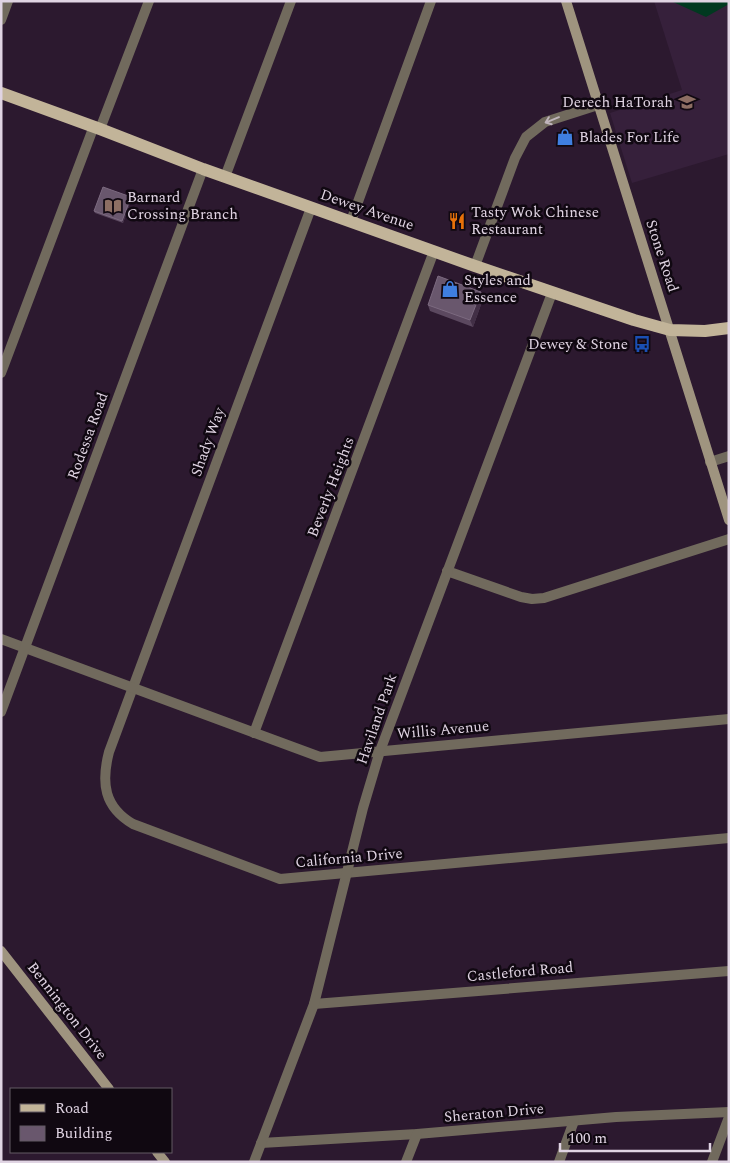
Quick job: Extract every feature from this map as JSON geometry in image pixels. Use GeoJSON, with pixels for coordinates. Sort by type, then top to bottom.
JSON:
{"type":"FeatureCollection","features":[{"type":"Feature","properties":{"kind":"main road","name":"Dewey Avenue"},"geometry":{"type":"LineString","coordinates":[[1,93],[311,208],[552,293],[647,324],[670,330],[704,331],[729,328]]}},
{"type":"Feature","properties":{"kind":"street"},"geometry":{"type":"LineString","coordinates":[[1,20],[8,1]]}},
{"type":"Feature","properties":{"kind":"street"},"geometry":{"type":"LineString","coordinates":[[1,374],[149,1]]}},
{"type":"Feature","properties":{"kind":"street"},"geometry":{"type":"LineString","coordinates":[[225,177],[291,1]]}},
{"type":"Feature","properties":{"kind":"street"},"geometry":{"type":"LineString","coordinates":[[351,221],[431,1]]}},
{"type":"Feature","properties":{"kind":"street","name":"Stone Road"},"geometry":{"type":"LineString","coordinates":[[566,1],[729,520]]}},
{"type":"Feature","properties":{"kind":"street"},"geometry":{"type":"LineString","coordinates":[[475,266],[515,158],[526,137],[545,122],[598,105]]}},
{"type":"Feature","properties":{"kind":"street","name":"Rodessa Road"},"geometry":{"type":"LineString","coordinates":[[1,712],[203,169]]}},
{"type":"Feature","properties":{"kind":"street","name":"Shady Way"},"geometry":{"type":"LineString","coordinates":[[132,687],[311,208]]}},
{"type":"Feature","properties":{"kind":"street","name":"Beverly Heights"},"geometry":{"type":"LineString","coordinates":[[254,733],[434,251]]}},
{"type":"Feature","properties":{"kind":"street","name":"Haviland Park"},"geometry":{"type":"LineString","coordinates":[[254,1162],[314,1004],[380,751],[552,293]]}},
{"type":"Feature","properties":{"kind":"street"},"geometry":{"type":"LineString","coordinates":[[710,462],[729,456]]}},
{"type":"Feature","properties":{"kind":"street"},"geometry":{"type":"LineString","coordinates":[[447,571],[521,597],[532,599],[544,598],[729,539]]}},
{"type":"Feature","properties":{"kind":"street","name":"Willis Avenue"},"geometry":{"type":"LineString","coordinates":[[1,639],[320,757],[729,718]]}},
{"type":"Feature","properties":{"kind":"street","name":"California Drive"},"geometry":{"type":"LineString","coordinates":[[132,687],[105,767],[104,780],[109,799],[115,809],[123,818],[133,824],[280,879],[729,838]]}},
{"type":"Feature","properties":{"kind":"street","name":"Bennington Drive"},"geometry":{"type":"LineString","coordinates":[[1,951],[108,1088]]}},
{"type":"Feature","properties":{"kind":"street","name":"Castleford Road"},"geometry":{"type":"LineString","coordinates":[[314,1004],[729,971]]}},
{"type":"Feature","properties":{"kind":"street","name":"Sheraton Drive"},"geometry":{"type":"LineString","coordinates":[[261,1144],[417,1134],[616,1117],[729,1112]]}},
{"type":"Feature","properties":{"kind":"street"},"geometry":{"type":"LineString","coordinates":[[712,1162],[729,1117]]}},
{"type":"Feature","properties":{"kind":"street"},"geometry":{"type":"LineString","coordinates":[[559,1162],[574,1121]]}},
{"type":"Feature","properties":{"kind":"street"},"geometry":{"type":"LineString","coordinates":[[406,1162],[417,1134]]}},
{"type":"Feature","properties":{"kind":"shaded area","name":"Derech HaTorah"},"geometry":{"type":"Polygon","coordinates":[[[654,1],[729,1],[729,154],[632,183],[610,113],[682,90],[654,1]]]}},
{"type":"Feature","properties":{"kind":"green space"},"geometry":{"type":"Polygon","coordinates":[[[671,1],[729,1],[729,4],[706,17],[671,1]]]}},
{"type":"Feature","properties":{"kind":"building","name":"Barnard Crossing Branch"},"geometry":{"type":"Polygon","coordinates":[[[103,187],[131,197],[122,221],[94,211],[103,187]]]}},
{"type":"Feature","properties":{"kind":"building"},"geometry":{"type":"Polygon","coordinates":[[[438,276],[481,292],[470,320],[428,305],[438,276]]]}},
{"type":"Feature","properties":{"kind":"place","name":"Derech HaTorah"},"geometry":{"type":"Point","coordinates":[687,102]}},
{"type":"Feature","properties":{"kind":"place","name":"Blades For Life"},"geometry":{"type":"Point","coordinates":[565,137]}},
{"type":"Feature","properties":{"kind":"place","name":"Barnard Crossing Branch"},"geometry":{"type":"Point","coordinates":[113,206]}},
{"type":"Feature","properties":{"kind":"place","name":"Tasty Wok Chinese Restaurant"},"geometry":{"type":"Point","coordinates":[457,221]}},
{"type":"Feature","properties":{"kind":"place","name":"Styles and Essence"},"geometry":{"type":"Point","coordinates":[450,289]}},
{"type":"Feature","properties":{"kind":"place","name":"Dewey & Stone"},"geometry":{"type":"Point","coordinates":[642,344]}}]}
